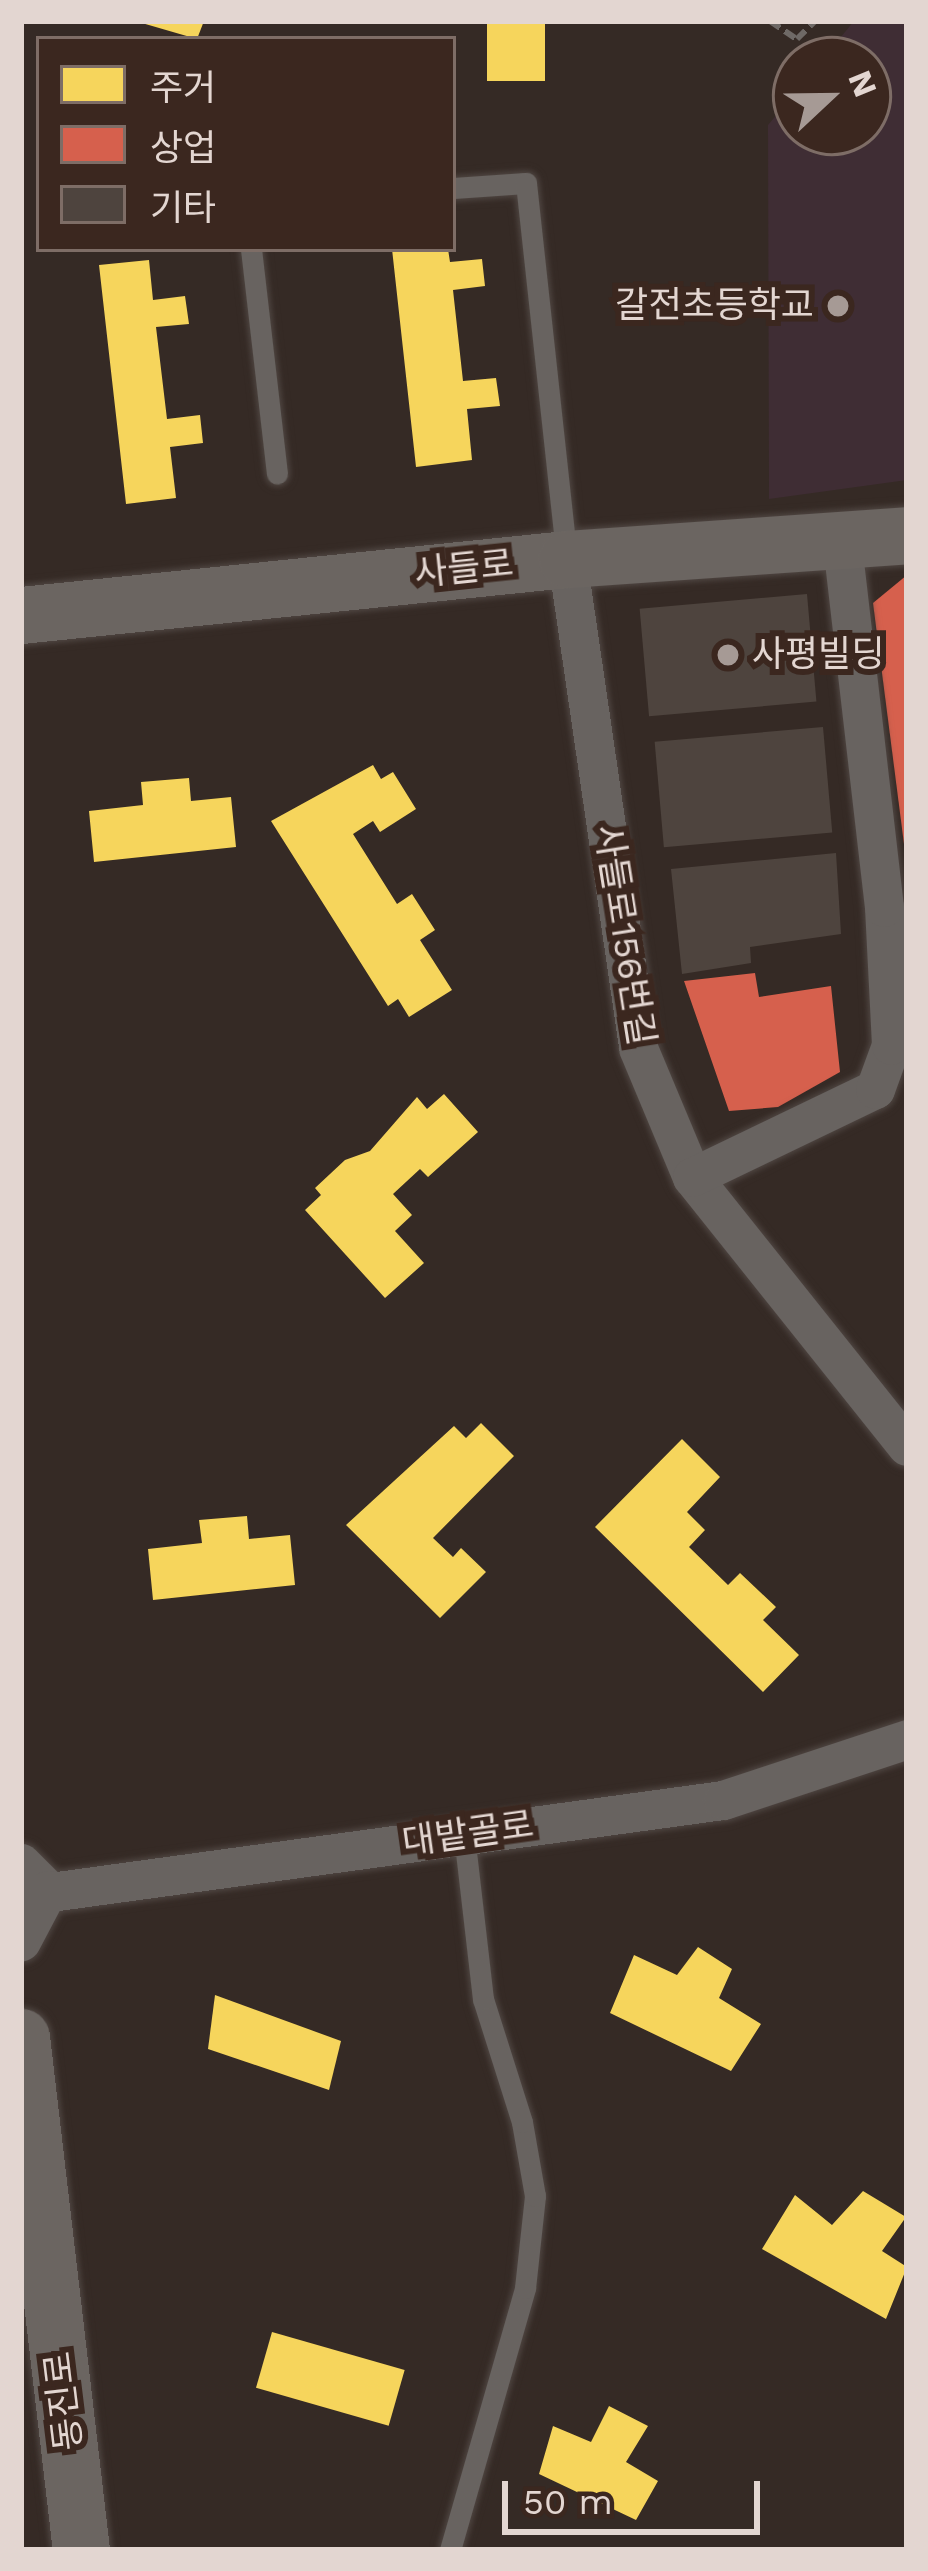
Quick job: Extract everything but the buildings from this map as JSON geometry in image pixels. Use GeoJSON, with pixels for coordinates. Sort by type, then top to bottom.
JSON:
{"type":"FeatureCollection","features":[{"type":"Feature","properties":{"kind":"street","name":"사들로"},"geometry":{"type":"LineString","coordinates":[[21,615],[567,559],[907,535]]}},
{"type":"Feature","properties":{"kind":"street"},"geometry":{"type":"LineString","coordinates":[[692,1177],[874,1089],[891,1045],[896,905],[842,542]]}},
{"type":"Feature","properties":{"kind":"street","name":"사들로156번길"},"geometry":{"type":"LineString","coordinates":[[567,559],[638,1048],[692,1177],[907,1445]]}},
{"type":"Feature","properties":{"kind":"street","name":"대밭골로"},"geometry":{"type":"LineString","coordinates":[[30,1883],[723,1800],[907,1739]]}},
{"type":"Feature","properties":{"kind":"street"},"geometry":{"type":"LineString","coordinates":[[21,1941],[30,1883]]}},
{"type":"Feature","properties":{"kind":"street","name":"동진로"},"geometry":{"type":"LineString","coordinates":[[21,2037],[81,2550]]}},
{"type":"Feature","properties":{"kind":"lane"},"geometry":{"type":"LineString","coordinates":[[456,188],[526,183],[567,559]]}},
{"type":"Feature","properties":{"kind":"lane"},"geometry":{"type":"LineString","coordinates":[[251,252],[277,473]]}},
{"type":"Feature","properties":{"kind":"lane"},"geometry":{"type":"LineString","coordinates":[[450,2550],[525,2288],[535,2195],[522,2122],[483,1999],[464,1834]]}},
{"type":"Feature","properties":{"kind":"path"},"geometry":{"type":"LineString","coordinates":[[770,21],[797,39],[815,21]]}},
{"type":"Feature","properties":{"kind":"shaded area","name":"갈전초등학교"},"geometry":{"type":"Polygon","coordinates":[[[854,21],[907,21],[907,480],[769,499],[768,125],[772,120],[772,156],[892,156],[892,36],[842,36],[854,21]]]}},
{"type":"Feature","properties":{"kind":"place","name":"갈전초등학교"},"geometry":{"type":"Point","coordinates":[838,306]}},
{"type":"Feature","properties":{"kind":"place","name":"사평빌딩"},"geometry":{"type":"Point","coordinates":[728,655]}}]}
